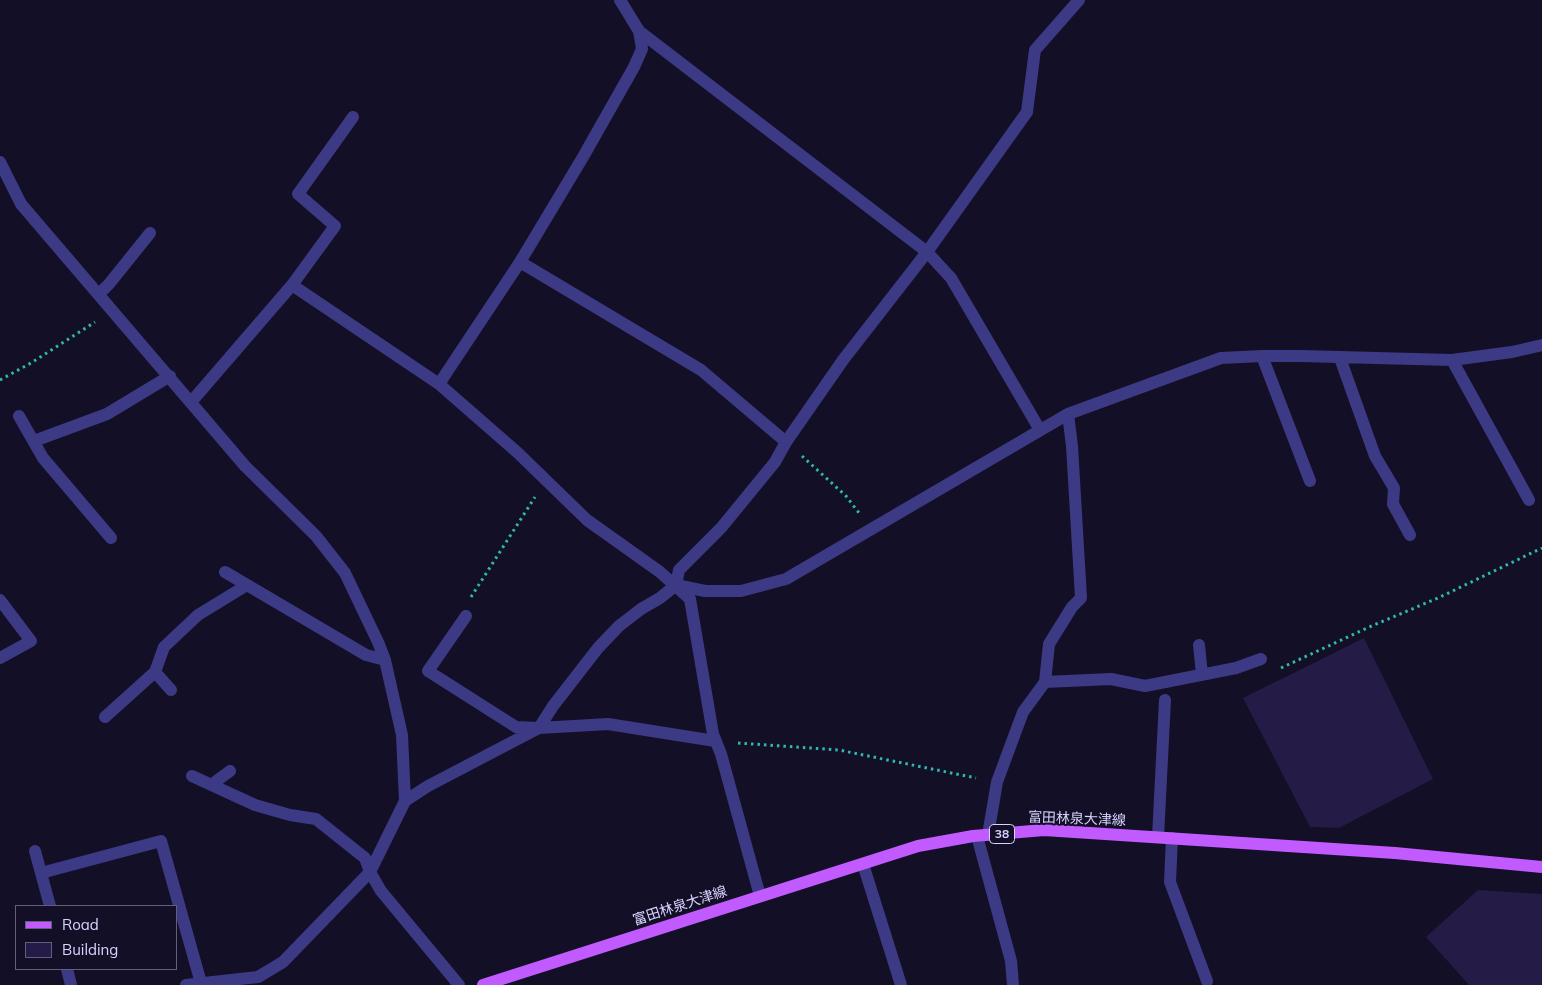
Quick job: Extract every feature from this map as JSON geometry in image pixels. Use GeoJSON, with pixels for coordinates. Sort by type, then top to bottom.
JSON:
{"type":"FeatureCollection","features":[{"type":"Feature","properties":{"kind":"main road","name":"富田林泉大津線"},"geometry":{"type":"LineString","coordinates":[[483,985],[918,846],[983,836],[1044,830],[1395,853],[1542,867]]}},
{"type":"Feature","properties":{"kind":"street"},"geometry":{"type":"LineString","coordinates":[[620,0],[639,31],[927,252],[951,278],[1040,430]]}},
{"type":"Feature","properties":{"kind":"street"},"geometry":{"type":"LineString","coordinates":[[405,801],[428,786],[539,728],[553,706],[598,648],[619,626],[641,609],[660,598],[676,584],[678,570],[721,528],[775,462],[786,442],[842,360],[927,252],[1027,112],[1035,50],[1079,0]]}},
{"type":"Feature","properties":{"kind":"street"},"geometry":{"type":"LineString","coordinates":[[439,384],[520,262],[634,67],[642,49],[639,31]]}},
{"type":"Feature","properties":{"kind":"street"},"geometry":{"type":"LineString","coordinates":[[192,402],[292,285],[335,226],[298,194],[353,117]]}},
{"type":"Feature","properties":{"kind":"street"},"geometry":{"type":"LineString","coordinates":[[0,162],[21,204],[246,466],[316,536],[344,572],[378,642],[402,735],[405,801],[370,872],[283,962],[258,977],[186,985]]}},
{"type":"Feature","properties":{"kind":"street"},"geometry":{"type":"LineString","coordinates":[[99,294],[150,233]]}},
{"type":"Feature","properties":{"kind":"street"},"geometry":{"type":"LineString","coordinates":[[520,262],[701,370],[786,442]]}},
{"type":"Feature","properties":{"kind":"street"},"geometry":{"type":"LineString","coordinates":[[292,285],[439,384],[518,453],[587,520],[676,584],[690,599],[715,742],[721,754],[760,896]]}},
{"type":"Feature","properties":{"kind":"street"},"geometry":{"type":"LineString","coordinates":[[676,584],[705,591],[741,591],[786,579],[1068,414],[1221,358],[1262,356],[1452,360],[1512,352],[1542,345]]}},
{"type":"Feature","properties":{"kind":"street"},"geometry":{"type":"LineString","coordinates":[[1262,356],[1310,481]]}},
{"type":"Feature","properties":{"kind":"street"},"geometry":{"type":"LineString","coordinates":[[1340,358],[1375,456],[1394,488],[1393,504],[1410,535]]}},
{"type":"Feature","properties":{"kind":"street"},"geometry":{"type":"LineString","coordinates":[[1452,360],[1529,500]]}},
{"type":"Feature","properties":{"kind":"street"},"geometry":{"type":"LineString","coordinates":[[34,441],[107,414],[170,376]]}},
{"type":"Feature","properties":{"kind":"street"},"geometry":{"type":"LineString","coordinates":[[1013,985],[1011,961],[983,836],[997,782],[1022,712],[1045,682],[1049,644],[1072,608],[1081,598],[1072,446],[1068,414]]}},
{"type":"Feature","properties":{"kind":"street"},"geometry":{"type":"LineString","coordinates":[[19,416],[43,458],[111,538]]}},
{"type":"Feature","properties":{"kind":"street"},"geometry":{"type":"LineString","coordinates":[[225,572],[366,655],[384,660]]}},
{"type":"Feature","properties":{"kind":"street"},"geometry":{"type":"LineString","coordinates":[[105,717],[155,672],[164,647],[198,615],[247,585]]}},
{"type":"Feature","properties":{"kind":"street"},"geometry":{"type":"LineString","coordinates":[[0,600],[31,641],[0,658]]}},
{"type":"Feature","properties":{"kind":"street"},"geometry":{"type":"LineString","coordinates":[[466,616],[428,671],[516,727],[539,728],[608,724],[715,742]]}},
{"type":"Feature","properties":{"kind":"street"},"geometry":{"type":"LineString","coordinates":[[1199,645],[1202,675]]}},
{"type":"Feature","properties":{"kind":"street"},"geometry":{"type":"LineString","coordinates":[[1045,682],[1110,679],[1145,686],[1236,668],[1261,659]]}},
{"type":"Feature","properties":{"kind":"street"},"geometry":{"type":"LineString","coordinates":[[155,672],[171,690]]}},
{"type":"Feature","properties":{"kind":"street"},"geometry":{"type":"LineString","coordinates":[[1158,837],[1165,700]]}},
{"type":"Feature","properties":{"kind":"street"},"geometry":{"type":"LineString","coordinates":[[211,785],[230,771]]}},
{"type":"Feature","properties":{"kind":"street"},"geometry":{"type":"LineString","coordinates":[[192,776],[255,805],[290,815],[316,818],[365,858],[370,872],[381,891],[459,985]]}},
{"type":"Feature","properties":{"kind":"street"},"geometry":{"type":"LineString","coordinates":[[1172,838],[1170,882],[1207,981]]}},
{"type":"Feature","properties":{"kind":"street"},"geometry":{"type":"LineString","coordinates":[[41,873],[161,841],[201,983]]}},
{"type":"Feature","properties":{"kind":"street"},"geometry":{"type":"LineString","coordinates":[[35,851],[50,905]]}},
{"type":"Feature","properties":{"kind":"street"},"geometry":{"type":"LineString","coordinates":[[863,864],[900,985]]}},
{"type":"Feature","properties":{"kind":"street"},"geometry":{"type":"LineString","coordinates":[[67,970],[71,985]]}},
{"type":"Feature","properties":{"kind":"path"},"geometry":{"type":"LineString","coordinates":[[0,380],[31,363],[113,310]]}},
{"type":"Feature","properties":{"kind":"path"},"geometry":{"type":"LineString","coordinates":[[786,442],[846,496],[872,530]]}},
{"type":"Feature","properties":{"kind":"path"},"geometry":{"type":"LineString","coordinates":[[466,616],[467,604],[546,480]]}},
{"type":"Feature","properties":{"kind":"path"},"geometry":{"type":"LineString","coordinates":[[1277,669],[1438,598],[1542,548]]}},
{"type":"Feature","properties":{"kind":"path"},"geometry":{"type":"LineString","coordinates":[[715,742],[839,750],[997,782]]}},
{"type":"Feature","properties":{"kind":"building"},"geometry":{"type":"Polygon","coordinates":[[[1364,638],[1433,779],[1339,828],[1310,827],[1243,698],[1364,638]]]}},
{"type":"Feature","properties":{"kind":"building"},"geometry":{"type":"Polygon","coordinates":[[[1478,890],[1542,894],[1542,985],[1469,985],[1426,937],[1478,890]]]}}]}
